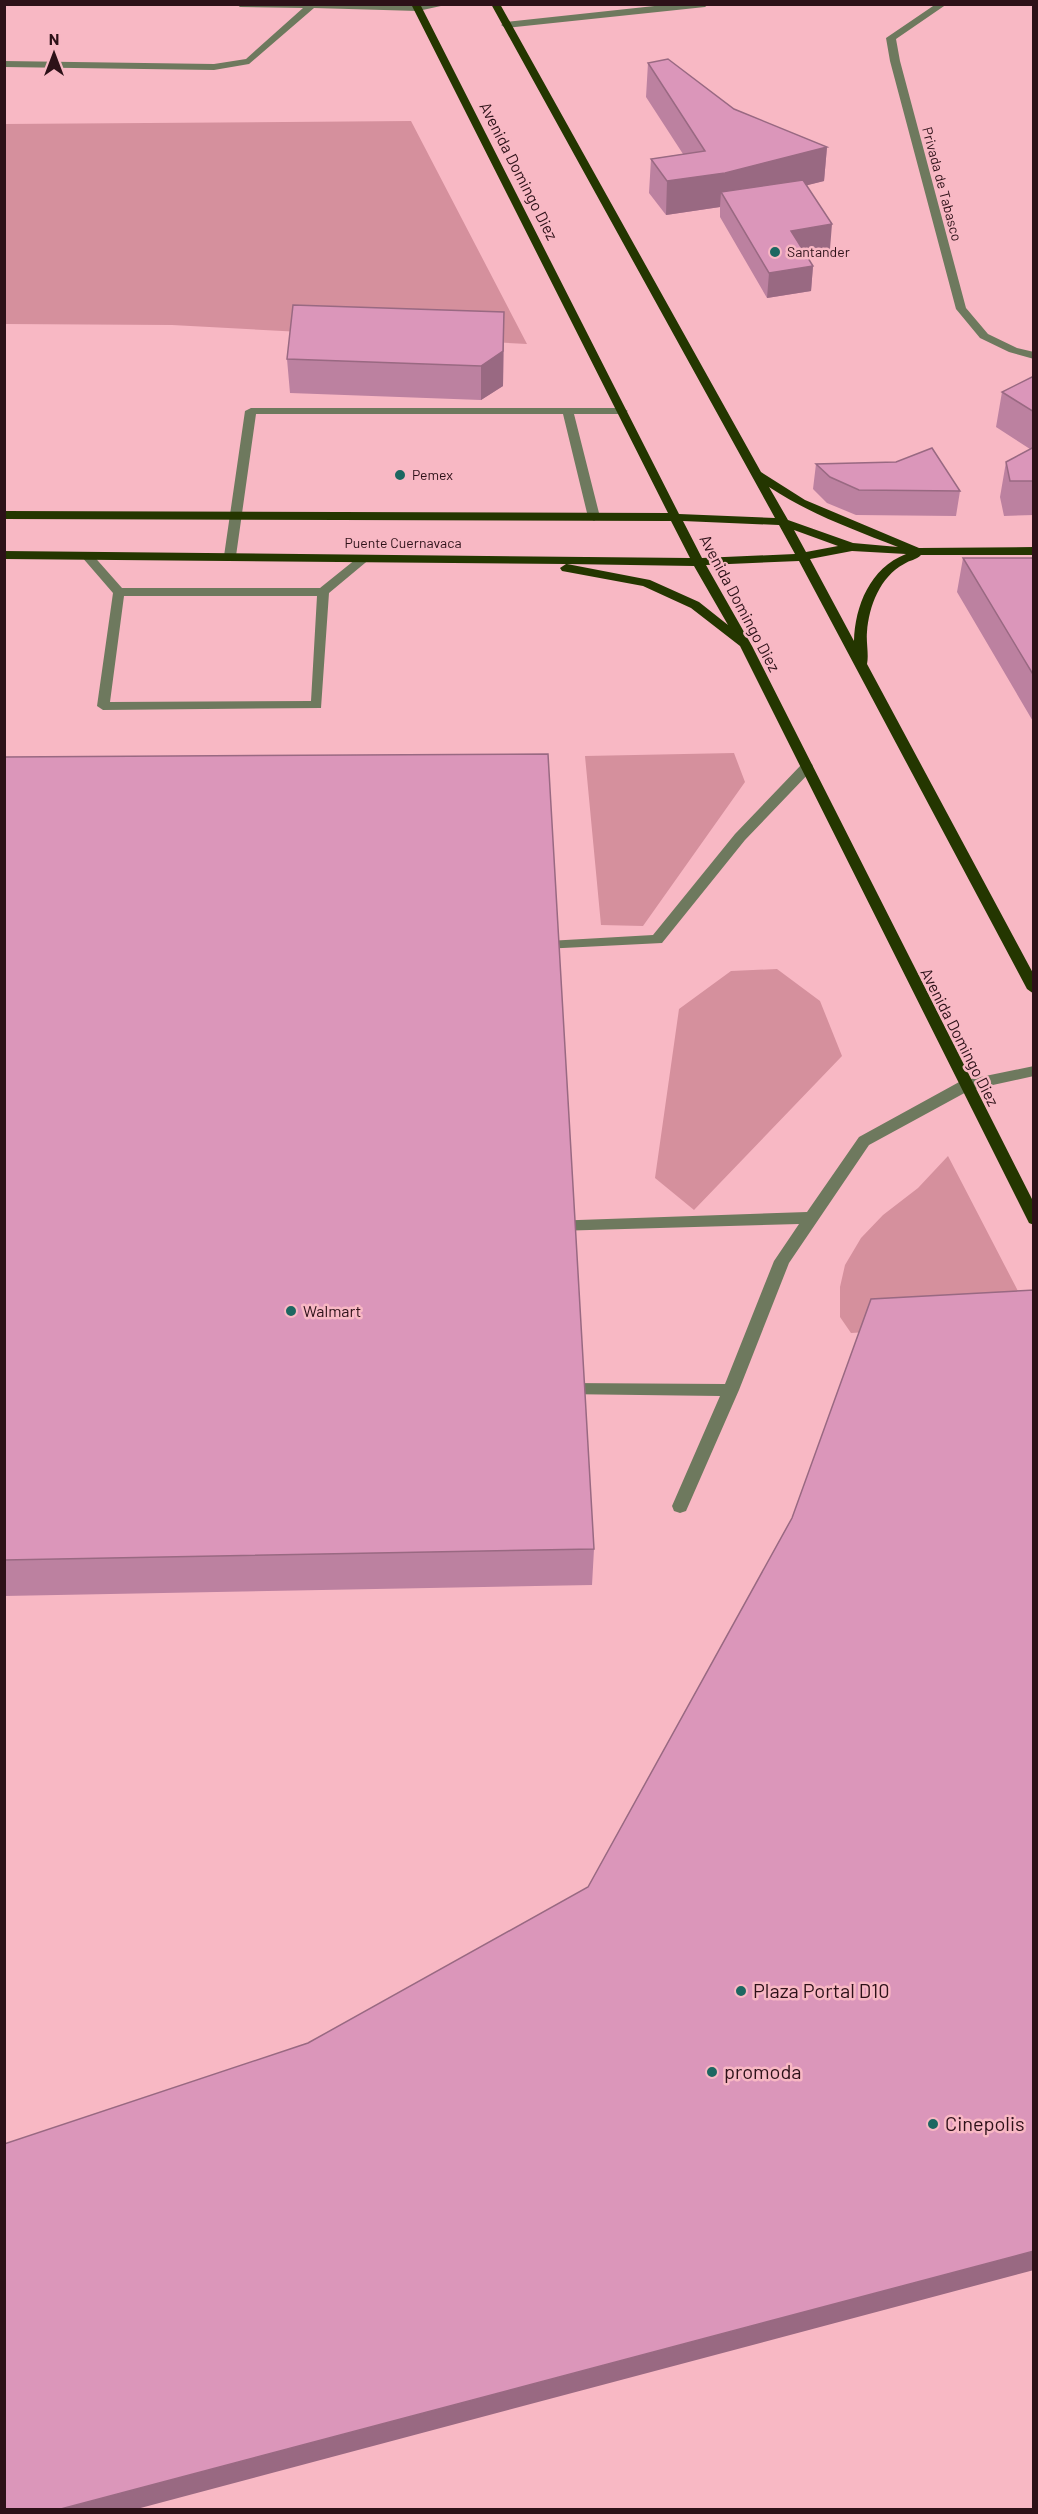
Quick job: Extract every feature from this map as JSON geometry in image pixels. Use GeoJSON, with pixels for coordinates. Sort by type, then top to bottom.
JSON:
{"type":"FeatureCollection","features":[{"type":"Feature","properties":{"kind":"main road"},"geometry":{"type":"LineString","coordinates":[[495,4],[755,471],[1034,989]]}},
{"type":"Feature","properties":{"kind":"main road","name":"Avenida Domingo Diez"},"geometry":{"type":"LineString","coordinates":[[416,6],[698,562],[746,646],[1034,1219]]}},
{"type":"Feature","properties":{"kind":"main road"},"geometry":{"type":"LineString","coordinates":[[755,471],[777,488],[829,516],[924,552]]}},
{"type":"Feature","properties":{"kind":"main road","name":"Puente Cuernavaca"},"geometry":{"type":"LineString","coordinates":[[4,515],[676,517],[782,522],[852,547]]}},
{"type":"Feature","properties":{"kind":"main road"},"geometry":{"type":"LineString","coordinates":[[852,547],[924,552],[1034,551]]}},
{"type":"Feature","properties":{"kind":"main road","name":"Puente Cuernavaca"},"geometry":{"type":"LineString","coordinates":[[4,555],[698,562],[802,557],[852,547]]}},
{"type":"Feature","properties":{"kind":"main road"},"geometry":{"type":"LineString","coordinates":[[871,685],[861,652],[859,636],[863,612],[873,590],[886,573],[903,558],[924,552]]}},
{"type":"Feature","properties":{"kind":"main road"},"geometry":{"type":"LineString","coordinates":[[509,559],[646,583],[695,605],[746,646]]}},
{"type":"Feature","properties":{"kind":"street"},"geometry":{"type":"LineString","coordinates":[[240,4],[310,7],[447,4]]}},
{"type":"Feature","properties":{"kind":"street"},"geometry":{"type":"LineString","coordinates":[[506,25],[705,4]]}},
{"type":"Feature","properties":{"kind":"street","name":"Privada de Tabasco"},"geometry":{"type":"LineString","coordinates":[[943,4],[891,38],[895,61],[961,309],[984,336],[1034,356]]}},
{"type":"Feature","properties":{"kind":"street"},"geometry":{"type":"LineString","coordinates":[[4,64],[214,68],[249,61],[310,7]]}},
{"type":"Feature","properties":{"kind":"street"},"geometry":{"type":"LineString","coordinates":[[230,556],[251,411],[622,411]]}},
{"type":"Feature","properties":{"kind":"street"},"geometry":{"type":"LineString","coordinates":[[568,411],[594,517]]}},
{"type":"Feature","properties":{"kind":"street"},"geometry":{"type":"LineString","coordinates":[[87,556],[119,592],[323,592],[365,558]]}},
{"type":"Feature","properties":{"kind":"street"},"geometry":{"type":"LineString","coordinates":[[119,592],[103,706],[317,705],[323,592]]}},
{"type":"Feature","properties":{"kind":"street"},"geometry":{"type":"LineString","coordinates":[[548,946],[657,940],[740,837],[807,767]]}},
{"type":"Feature","properties":{"kind":"street"},"geometry":{"type":"LineString","coordinates":[[680,1506],[731,1390],[782,1261],[864,1141],[966,1085],[1034,1071]]}},
{"type":"Feature","properties":{"kind":"street"},"geometry":{"type":"LineString","coordinates":[[549,1225],[810,1218]]}},
{"type":"Feature","properties":{"kind":"street"},"geometry":{"type":"LineString","coordinates":[[551,1389],[731,1390]]}},
{"type":"Feature","properties":{"kind":"shaded area"},"geometry":{"type":"Polygon","coordinates":[[[411,121],[527,344],[172,325],[5,324],[4,124],[411,121]]]}},
{"type":"Feature","properties":{"kind":"shaded area"},"geometry":{"type":"Polygon","coordinates":[[[734,753],[745,782],[643,926],[601,925],[585,756],[734,753]]]}},
{"type":"Feature","properties":{"kind":"shaded area"},"geometry":{"type":"Polygon","coordinates":[[[777,969],[820,1001],[842,1056],[694,1210],[655,1178],[679,1009],[731,971],[777,969]]]}},
{"type":"Feature","properties":{"kind":"shaded area"},"geometry":{"type":"Polygon","coordinates":[[[948,1156],[1034,1322],[851,1333],[840,1317],[840,1287],[845,1265],[861,1238],[883,1215],[918,1188],[948,1156]]]}},
{"type":"Feature","properties":{"kind":"building"},"geometry":{"type":"Polygon","coordinates":[[[668,59],[734,109],[827,147],[725,173],[667,181],[651,159],[705,151],[648,63],[668,59]]]}},
{"type":"Feature","properties":{"kind":"building"},"geometry":{"type":"Polygon","coordinates":[[[803,180],[832,224],[791,231],[813,266],[769,273],[721,192],[803,180]]]}},
{"type":"Feature","properties":{"kind":"building"},"geometry":{"type":"Polygon","coordinates":[[[293,305],[504,312],[503,351],[481,366],[287,359],[293,305]]]}},
{"type":"Feature","properties":{"kind":"building"},"geometry":{"type":"Polygon","coordinates":[[[1034,376],[1034,412],[1002,392],[1034,376]]]}},
{"type":"Feature","properties":{"kind":"building"},"geometry":{"type":"Polygon","coordinates":[[[1034,447],[1034,481],[1010,481],[1006,462],[1034,447]]]}},
{"type":"Feature","properties":{"kind":"building"},"geometry":{"type":"Polygon","coordinates":[[[932,448],[960,491],[859,490],[830,477],[816,464],[896,462],[932,448]]]}},
{"type":"Feature","properties":{"kind":"building"},"geometry":{"type":"Polygon","coordinates":[[[963,558],[1034,558],[1034,676],[963,558]]]}},
{"type":"Feature","properties":{"kind":"building","name":"Walmart"},"geometry":{"type":"Polygon","coordinates":[[[548,754],[594,1549],[4,1560],[4,757],[548,754]]]}},
{"type":"Feature","properties":{"kind":"building","name":"Plaza Portal D10"},"geometry":{"type":"Polygon","coordinates":[[[1034,1290],[1034,2251],[57,2510],[4,2510],[4,2144],[308,2043],[588,1887],[792,1518],[871,1299],[1034,1290]]]}},
{"type":"Feature","properties":{"kind":"place","name":"Santander"},"geometry":{"type":"Point","coordinates":[775,252]}},
{"type":"Feature","properties":{"kind":"place","name":"Pemex"},"geometry":{"type":"Point","coordinates":[400,475]}},
{"type":"Feature","properties":{"kind":"place","name":"Walmart"},"geometry":{"type":"Point","coordinates":[291,1311]}},
{"type":"Feature","properties":{"kind":"place","name":"Plaza Portal D10"},"geometry":{"type":"Point","coordinates":[741,1991]}},
{"type":"Feature","properties":{"kind":"place","name":"promoda"},"geometry":{"type":"Point","coordinates":[712,2072]}},
{"type":"Feature","properties":{"kind":"place","name":"Cinepolis"},"geometry":{"type":"Point","coordinates":[933,2124]}}]}
